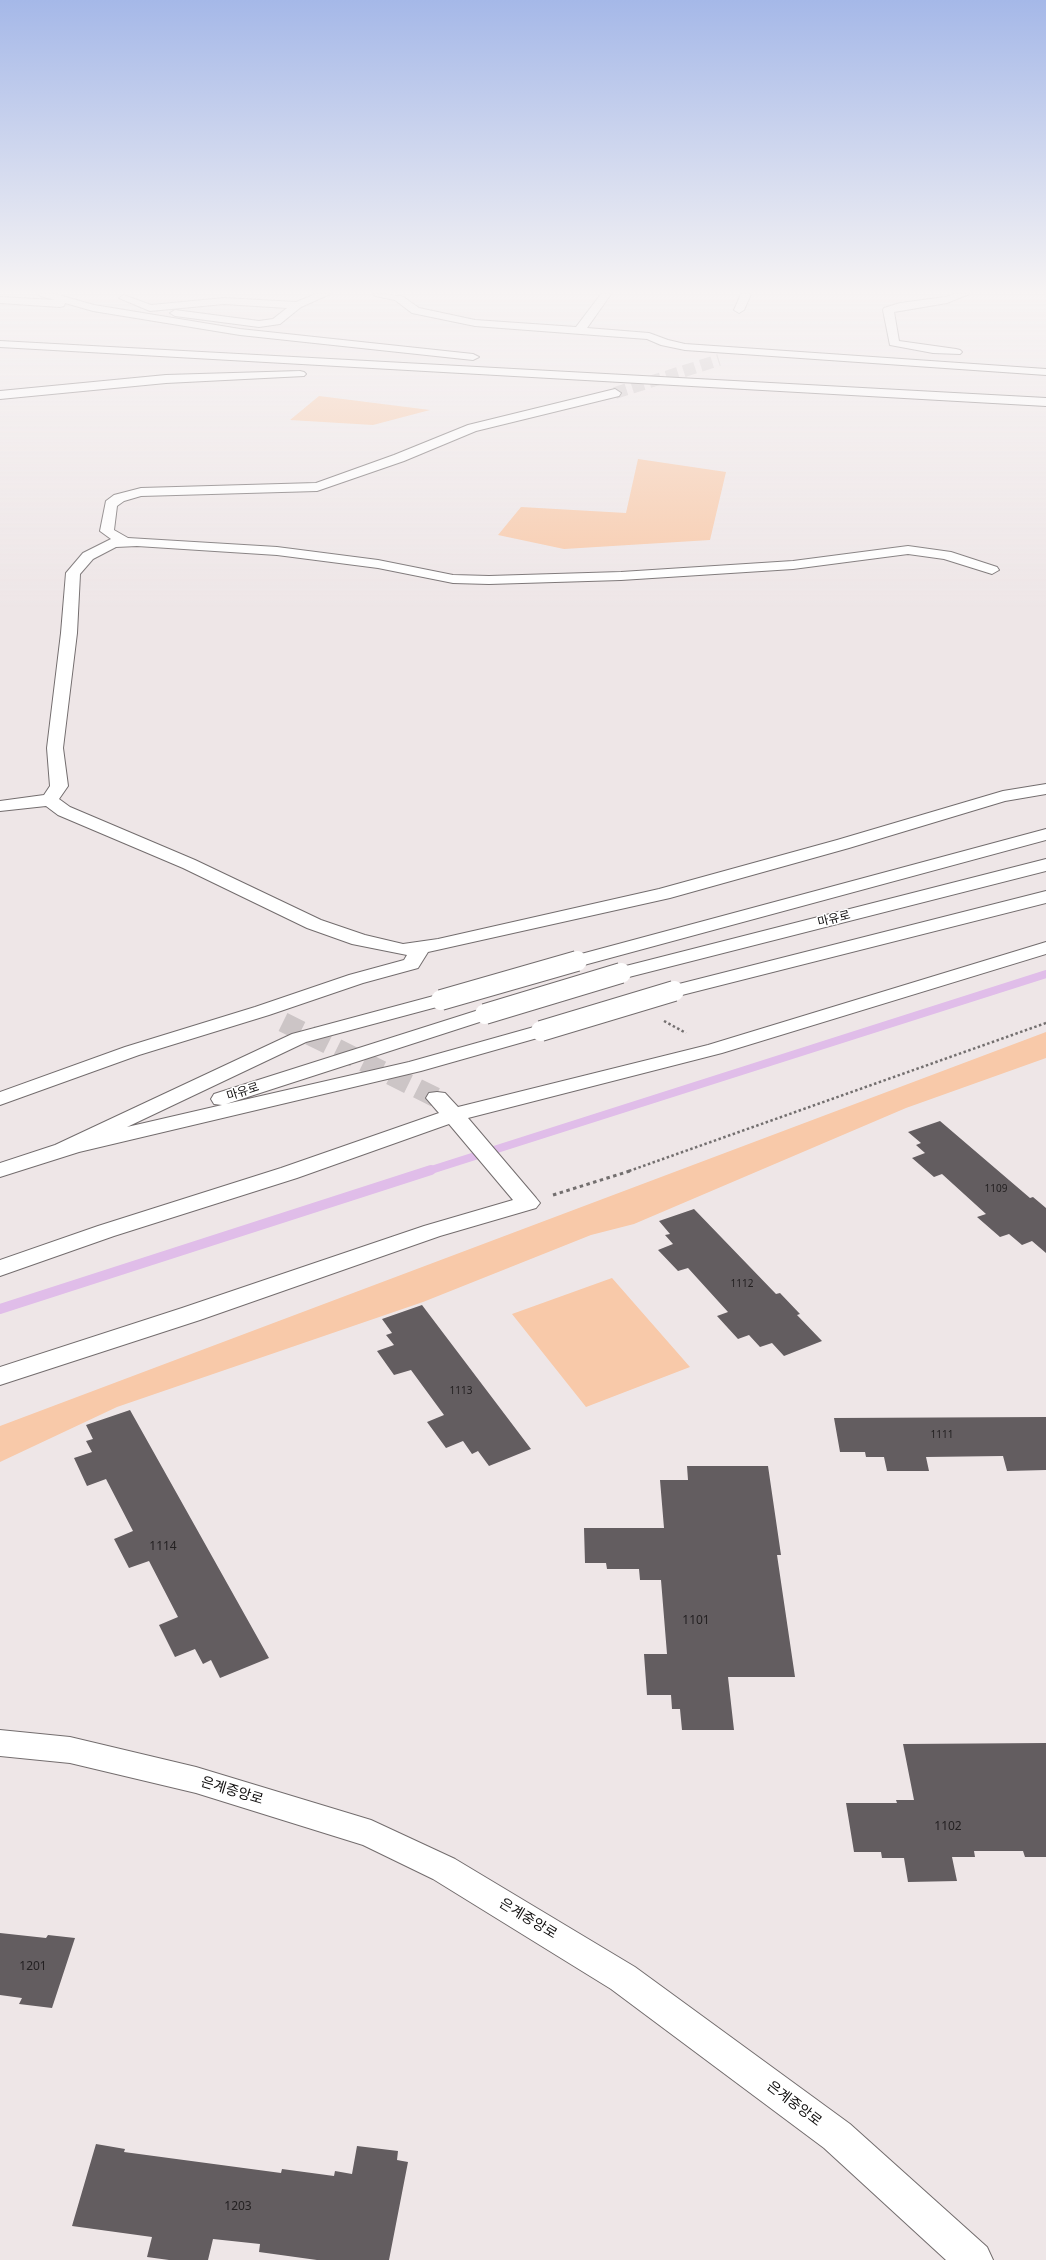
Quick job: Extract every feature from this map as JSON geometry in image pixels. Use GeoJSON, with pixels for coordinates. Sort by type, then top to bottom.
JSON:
{"type":"FeatureCollection","features":[{"type":"Feature","properties":{"kind":"main road"},"geometry":{"type":"LineString","coordinates":[[124,542],[107,531],[111,504],[119,498],[141,492],[318,486],[399,458],[472,428],[589,399]]}},
{"type":"Feature","properties":{"kind":"main road"},"geometry":{"type":"LineString","coordinates":[[999,399],[1046,402]]}},
{"type":"Feature","properties":{"kind":"main road"},"geometry":{"type":"LineString","coordinates":[[50,800],[59,786],[55,748],[69,633],[73,573],[88,556],[113,543],[124,542],[228,546],[378,564],[453,578],[489,580],[621,576],[785,566],[908,550],[946,556],[992,570]]}},
{"type":"Feature","properties":{"kind":"main road"},"geometry":{"type":"LineString","coordinates":[[0,806],[50,800],[64,811],[103,829],[189,864],[314,924],[359,940],[403,950],[663,894],[843,844],[918,820],[1003,796],[1046,789]]}},
{"type":"Feature","properties":{"kind":"main road"},"geometry":{"type":"LineString","coordinates":[[64,1150],[299,1038],[1046,834]]}},
{"type":"Feature","properties":{"kind":"main road","name":"마유로"},"geometry":{"type":"LineString","coordinates":[[0,1170],[485,1014],[621,973],[1046,865]]}},
{"type":"Feature","properties":{"kind":"main road"},"geometry":{"type":"LineString","coordinates":[[64,1150],[414,1067],[674,991],[1046,897]]}},
{"type":"Feature","properties":{"kind":"main road"},"geometry":{"type":"LineString","coordinates":[[0,1099],[132,1051],[262,1011],[356,978],[411,964],[422,947]]}},
{"type":"Feature","properties":{"kind":"main road"},"geometry":{"type":"LineString","coordinates":[[0,1268],[106,1231],[457,1119],[715,1049],[1046,948]]}},
{"type":"Feature","properties":{"kind":"main road"},"geometry":{"type":"LineString","coordinates":[[262,1011],[283,1022]]}},
{"type":"Feature","properties":{"kind":"main road"},"geometry":{"type":"LineString","coordinates":[[0,1376],[191,1314],[432,1231],[528,1203],[457,1119],[437,1098]]}},
{"type":"Feature","properties":{"kind":"main road","name":"은계중앙로"},"geometry":{"type":"LineString","coordinates":[[0,1743],[70,1750],[196,1780],[371,1834],[444,1869],[623,1978],[730,2056],[837,2136],[974,2260]]}},
{"type":"Feature","properties":{"kind":"path"},"geometry":{"type":"LineString","coordinates":[[528,1203],[671,1157],[1046,1022]]}},
{"type":"Feature","properties":{"kind":"shaded area"},"geometry":{"type":"Polygon","coordinates":[[[315,399],[346,399],[430,410],[373,425],[290,420],[315,399]]]}},
{"type":"Feature","properties":{"kind":"shaded area"},"geometry":{"type":"Polygon","coordinates":[[[638,459],[726,472],[710,540],[564,549],[498,535],[521,507],[626,513],[638,459]]]}},
{"type":"Feature","properties":{"kind":"shaded area"},"geometry":{"type":"Polygon","coordinates":[[[1046,1032],[1046,1058],[906,1108],[634,1224],[591,1235],[423,1302],[117,1407],[0,1462],[0,1426],[1046,1032]]]}},
{"type":"Feature","properties":{"kind":"shaded area"},"geometry":{"type":"Polygon","coordinates":[[[612,1278],[690,1367],[586,1407],[512,1314],[612,1278]]]}},
{"type":"Feature","properties":{"kind":"building"},"geometry":{"type":"Polygon","coordinates":[[[940,1121],[1030,1198],[1033,1197],[1046,1208],[1046,1253],[1032,1241],[1022,1245],[1009,1234],[1000,1237],[977,1217],[986,1214],[942,1174],[934,1177],[912,1158],[925,1153],[916,1145],[921,1143],[908,1132],[940,1121]]]}},
{"type":"Feature","properties":{"kind":"building"},"geometry":{"type":"Polygon","coordinates":[[[694,1209],[776,1294],[780,1293],[800,1314],[797,1315],[822,1341],[784,1356],[772,1343],[760,1347],[749,1335],[738,1339],[717,1316],[728,1312],[688,1268],[678,1271],[658,1250],[673,1244],[665,1235],[670,1234],[659,1221],[694,1209]]]}},
{"type":"Feature","properties":{"kind":"building"},"geometry":{"type":"Polygon","coordinates":[[[422,1305],[531,1449],[489,1466],[478,1451],[472,1454],[463,1441],[446,1448],[427,1422],[444,1415],[411,1370],[394,1375],[377,1351],[394,1345],[386,1335],[392,1333],[382,1319],[422,1305]]]}},
{"type":"Feature","properties":{"kind":"building"},"geometry":{"type":"Polygon","coordinates":[[[130,1410],[269,1658],[220,1678],[211,1660],[203,1664],[195,1649],[175,1657],[159,1625],[178,1617],[149,1561],[129,1568],[114,1539],[133,1531],[106,1479],[87,1486],[74,1458],[92,1452],[86,1441],[93,1439],[86,1425],[130,1410]]]}},
{"type":"Feature","properties":{"kind":"building"},"geometry":{"type":"Polygon","coordinates":[[[1046,1417],[1046,1470],[1007,1471],[1003,1456],[926,1457],[929,1471],[887,1471],[884,1457],[866,1457],[865,1452],[840,1452],[834,1418],[1046,1417]]]}},
{"type":"Feature","properties":{"kind":"building"},"geometry":{"type":"Polygon","coordinates":[[[687,1466],[768,1466],[781,1555],[777,1555],[795,1677],[728,1677],[734,1730],[682,1730],[680,1709],[672,1709],[671,1695],[647,1695],[644,1654],[667,1654],[661,1580],[640,1580],[639,1569],[607,1569],[606,1563],[585,1563],[584,1528],[664,1528],[660,1480],[688,1480],[687,1466]]]}},
{"type":"Feature","properties":{"kind":"building"},"geometry":{"type":"Polygon","coordinates":[[[1046,1743],[1046,1857],[1025,1857],[1023,1851],[974,1851],[975,1857],[952,1857],[957,1881],[908,1882],[904,1858],[882,1858],[881,1852],[854,1852],[846,1803],[897,1803],[896,1800],[914,1800],[903,1744],[1046,1743]]]}},
{"type":"Feature","properties":{"kind":"building"},"geometry":{"type":"Polygon","coordinates":[[[0,1933],[46,1938],[48,1935],[75,1938],[52,2008],[19,2004],[22,1998],[0,1995],[0,1933]]]}},
{"type":"Feature","properties":{"kind":"building"},"geometry":{"type":"Polygon","coordinates":[[[96,2144],[125,2149],[124,2152],[281,2173],[282,2169],[334,2176],[335,2171],[352,2174],[357,2146],[398,2151],[397,2160],[408,2162],[389,2260],[317,2260],[259,2252],[260,2244],[213,2239],[208,2260],[169,2260],[147,2257],[152,2237],[72,2226],[96,2144]]]}},
{"type":"Feature","properties":{"kind":"waterway"},"geometry":{"type":"LineString","coordinates":[[428,1171],[1046,974]]}},
{"type":"Feature","properties":{"kind":"waterway"},"geometry":{"type":"LineString","coordinates":[[0,1309],[431,1170]]}},
{"type":"Feature","properties":{"kind":"tunnel"},"geometry":{"type":"LineString","coordinates":[[283,1022],[437,1098]]}}]}
